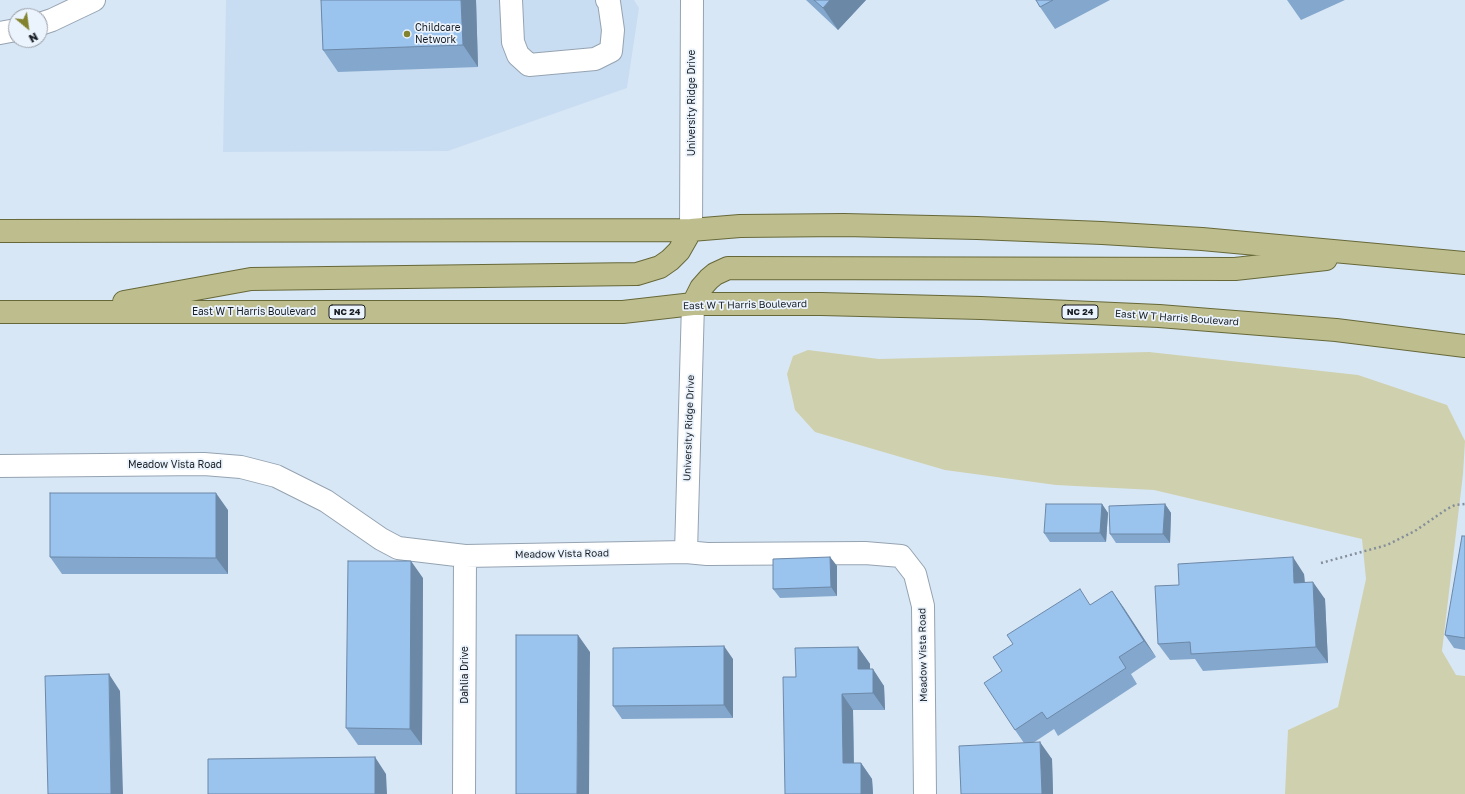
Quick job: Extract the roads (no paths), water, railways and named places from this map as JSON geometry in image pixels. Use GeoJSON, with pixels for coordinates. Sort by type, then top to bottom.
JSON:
{"type":"FeatureCollection","features":[{"type":"Feature","properties":{"kind":"main road"},"geometry":{"type":"LineString","coordinates":[[0,231],[691,230],[747,226],[844,225],[977,228],[1194,238],[1465,263]]}},
{"type":"Feature","properties":{"kind":"main road"},"geometry":{"type":"LineString","coordinates":[[66,312],[251,279],[637,274],[660,267],[670,260],[679,251],[691,230]]}},
{"type":"Feature","properties":{"kind":"main road"},"geometry":{"type":"LineString","coordinates":[[693,304],[701,288],[709,279],[715,274],[728,268],[1235,269],[1378,254]]}},
{"type":"Feature","properties":{"kind":"main road","name":"East W T Harris Boulevard"},"geometry":{"type":"LineString","coordinates":[[0,312],[623,312],[693,304],[821,304],[981,308],[1160,316],[1336,330],[1465,346]]}},
{"type":"Feature","properties":{"kind":"street"},"geometry":{"type":"LineString","coordinates":[[48,21],[94,0]]}},
{"type":"Feature","properties":{"kind":"street"},"geometry":{"type":"LineString","coordinates":[[511,0],[513,42],[518,55],[529,66],[596,59],[611,52],[613,30],[609,2],[607,0]]}},
{"type":"Feature","properties":{"kind":"street","name":"University Ridge Drive"},"geometry":{"type":"LineString","coordinates":[[691,230],[692,0]]}},
{"type":"Feature","properties":{"kind":"street","name":"University Ridge Drive"},"geometry":{"type":"LineString","coordinates":[[686,552],[693,304]]}},
{"type":"Feature","properties":{"kind":"street","name":"Meadow Vista Road"},"geometry":{"type":"LineString","coordinates":[[0,466],[204,464],[241,467],[276,476],[326,501],[381,539],[398,548],[465,556],[686,552],[707,554],[865,553],[901,556],[915,574],[923,606],[925,794]]}},
{"type":"Feature","properties":{"kind":"street","name":"Dahlia Drive"},"geometry":{"type":"LineString","coordinates":[[464,794],[465,556]]}},
{"type":"Feature","properties":{"kind":"place","name":"Childcare Network"},"geometry":{"type":"Point","coordinates":[407,34]}}]}
